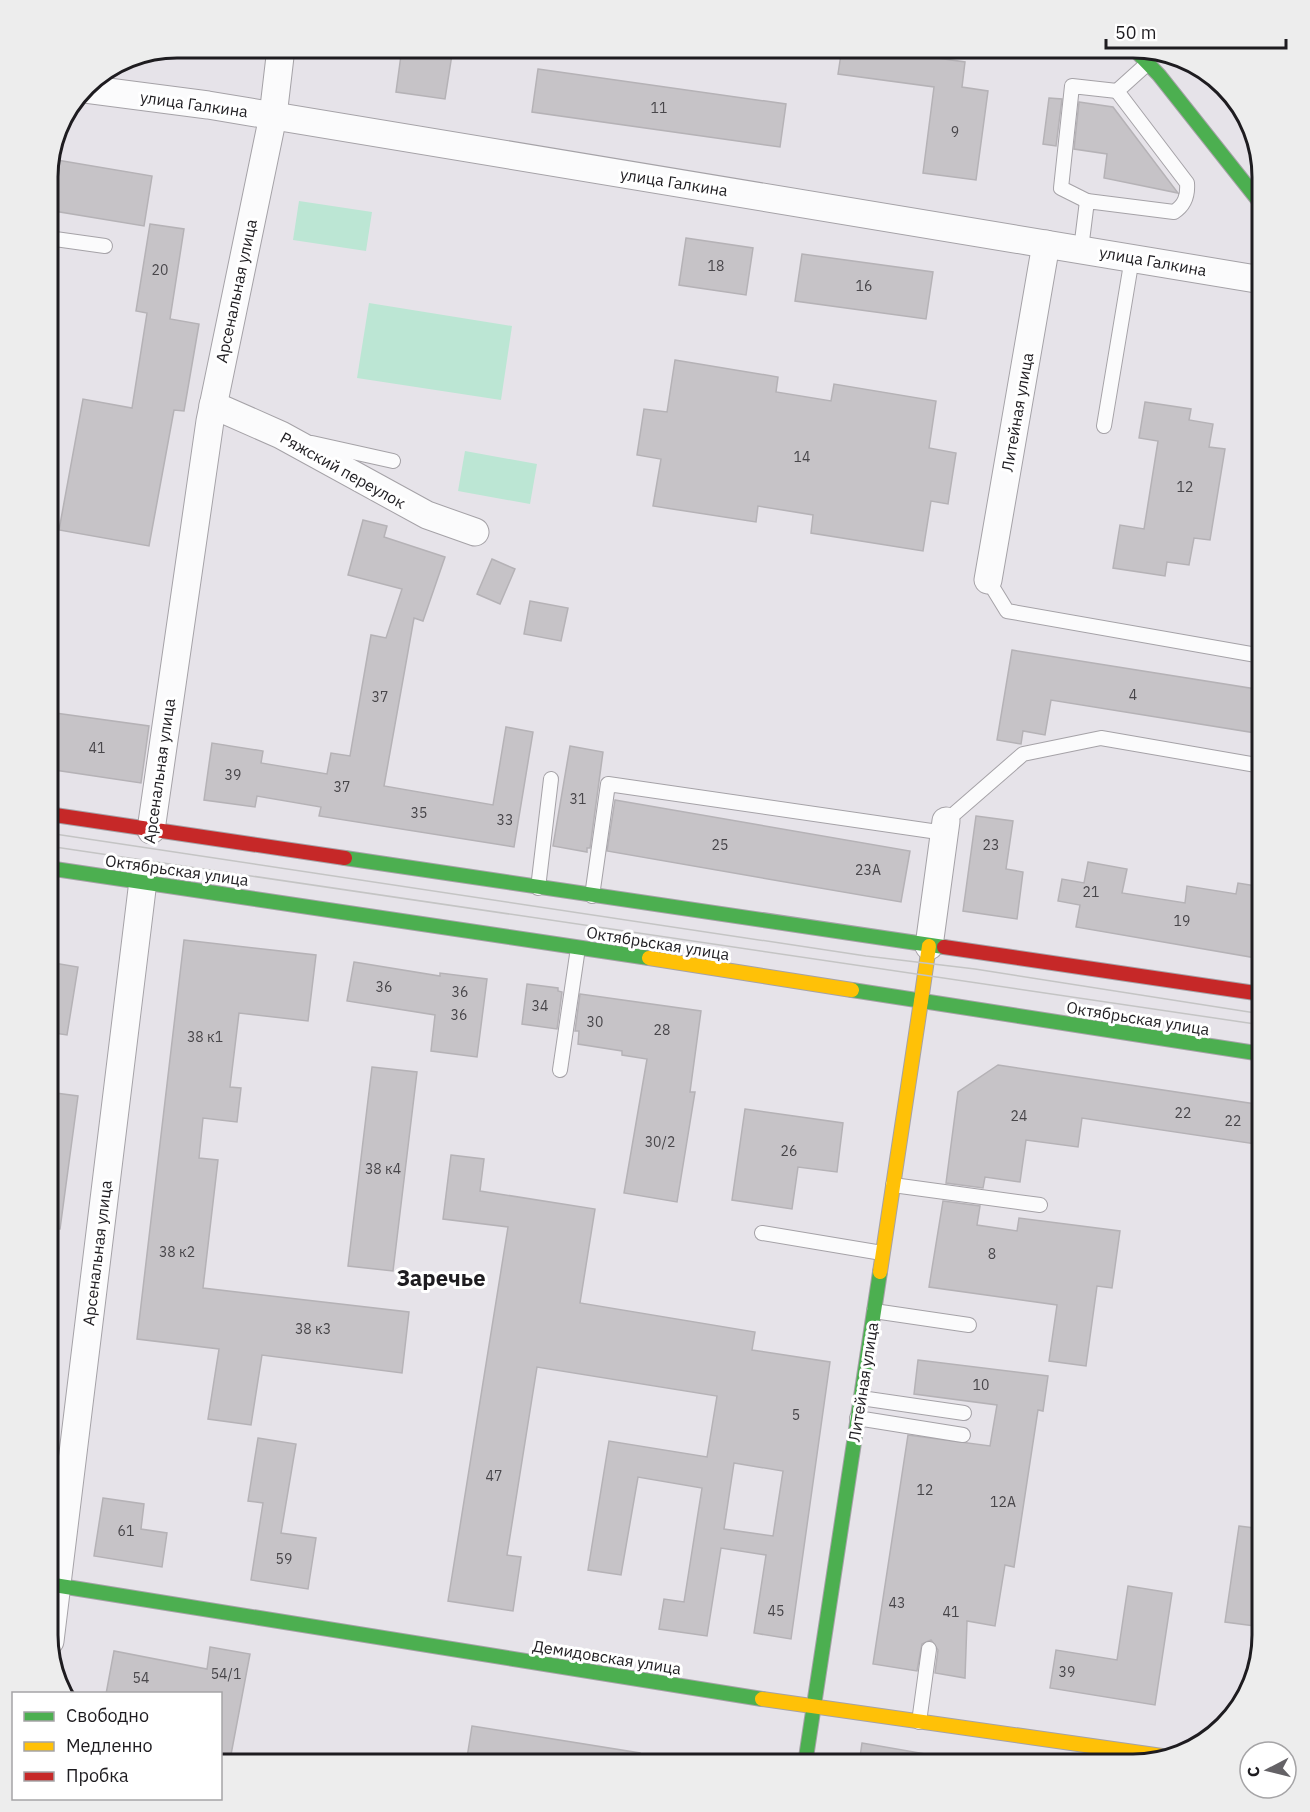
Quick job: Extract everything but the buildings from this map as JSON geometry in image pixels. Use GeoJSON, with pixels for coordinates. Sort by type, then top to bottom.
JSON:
{"type":"FeatureCollection","features":[{"type":"Feature","properties":{"kind":"main road"},"geometry":{"type":"LineString","coordinates":[[1145,60],[1252,193]]}},
{"type":"Feature","properties":{"kind":"main road"},"geometry":{"type":"LineString","coordinates":[[59,816],[150,835],[538,888],[1252,993]]}},
{"type":"Feature","properties":{"kind":"main road","name":"Октябрьская улица"},"geometry":{"type":"LineString","coordinates":[[59,869],[144,875],[578,948],[1252,1052]]}},
{"type":"Feature","properties":{"kind":"main road","name":"Литейная улица"},"geometry":{"type":"LineString","coordinates":[[807,1754],[929,946]]}},
{"type":"Feature","properties":{"kind":"main road","name":"Демидовская улица"},"geometry":{"type":"LineString","coordinates":[[58,1586],[814,1707],[1140,1753]]}},
{"type":"Feature","properties":{"kind":"street","name":"Арсенальная улица"},"geometry":{"type":"LineString","coordinates":[[150,835],[213,405],[273,116],[280,58]]}},
{"type":"Feature","properties":{"kind":"street","name":"улица Галкина"},"geometry":{"type":"LineString","coordinates":[[98,89],[1252,278]]}},
{"type":"Feature","properties":{"kind":"street","name":"Литейная улица"},"geometry":{"type":"LineString","coordinates":[[988,580],[1046,244]]}},
{"type":"Feature","properties":{"kind":"street","name":"Ряжский переулок"},"geometry":{"type":"LineString","coordinates":[[213,405],[281,435],[427,515],[475,532]]}},
{"type":"Feature","properties":{"kind":"street"},"geometry":{"type":"LineString","coordinates":[[929,946],[946,827]]}},
{"type":"Feature","properties":{"kind":"street","name":"Арсенальная улица"},"geometry":{"type":"LineString","coordinates":[[58,1538],[144,875]]}},
{"type":"Feature","properties":{"kind":"lane"},"geometry":{"type":"LineString","coordinates":[[1117,91],[1148,63]]}},
{"type":"Feature","properties":{"kind":"lane"},"geometry":{"type":"LineString","coordinates":[[1072,86],[1117,91],[1187,183],[1186,198],[1180,209],[1174,212],[1087,201],[1061,188],[1072,86]]}},
{"type":"Feature","properties":{"kind":"lane"},"geometry":{"type":"LineString","coordinates":[[1081,249],[1087,201]]}},
{"type":"Feature","properties":{"kind":"lane"},"geometry":{"type":"LineString","coordinates":[[59,240],[105,246]]}},
{"type":"Feature","properties":{"kind":"lane"},"geometry":{"type":"LineString","coordinates":[[1104,426],[1132,258]]}},
{"type":"Feature","properties":{"kind":"lane"},"geometry":{"type":"LineString","coordinates":[[281,435],[393,461]]}},
{"type":"Feature","properties":{"kind":"lane"},"geometry":{"type":"LineString","coordinates":[[988,580],[1007,610],[1252,654]]}},
{"type":"Feature","properties":{"kind":"lane"},"geometry":{"type":"LineString","coordinates":[[592,896],[608,784],[946,827],[1023,754],[1101,738],[1252,764]]}},
{"type":"Feature","properties":{"kind":"lane"},"geometry":{"type":"LineString","coordinates":[[538,888],[551,779]]}},
{"type":"Feature","properties":{"kind":"lane"},"geometry":{"type":"LineString","coordinates":[[560,1070],[578,948]]}},
{"type":"Feature","properties":{"kind":"lane"},"geometry":{"type":"LineString","coordinates":[[893,1185],[1040,1205]]}},
{"type":"Feature","properties":{"kind":"lane"},"geometry":{"type":"LineString","coordinates":[[762,1233],[882,1253]]}},
{"type":"Feature","properties":{"kind":"lane"},"geometry":{"type":"LineString","coordinates":[[874,1311],[969,1325]]}},
{"type":"Feature","properties":{"kind":"lane"},"geometry":{"type":"LineString","coordinates":[[861,1398],[964,1413]]}},
{"type":"Feature","properties":{"kind":"lane"},"geometry":{"type":"LineString","coordinates":[[858,1418],[963,1435]]}},
{"type":"Feature","properties":{"kind":"lane"},"geometry":{"type":"LineString","coordinates":[[919,1722],[929,1649]]}},
{"type":"Feature","properties":{"kind":"green space"},"geometry":{"type":"Polygon","coordinates":[[[299,201],[372,212],[366,251],[293,240],[299,201]]]}},
{"type":"Feature","properties":{"kind":"green space"},"geometry":{"type":"Polygon","coordinates":[[[369,303],[512,326],[501,400],[357,378],[369,303]]]}},
{"type":"Feature","properties":{"kind":"green space"},"geometry":{"type":"Polygon","coordinates":[[[465,451],[537,464],[530,504],[458,491],[465,451]]]}},
{"type":"Feature","properties":{"kind":"tram line"},"geometry":{"type":"LineString","coordinates":[[59,835],[866,956],[975,969],[1252,1012]]}},
{"type":"Feature","properties":{"kind":"tram line"},"geometry":{"type":"LineString","coordinates":[[59,848],[1252,1024]]}},
{"type":"Feature","properties":{"kind":"traffic: fast"},"geometry":{"type":"LineString","coordinates":[[1144,60],[1159,75],[1252,192]]}},
{"type":"Feature","properties":{"kind":"traffic: fast"},"geometry":{"type":"LineString","coordinates":[[345,858],[944,947]]}},
{"type":"Feature","properties":{"kind":"traffic: fast"},"geometry":{"type":"LineString","coordinates":[[59,870],[649,958]]}},
{"type":"Feature","properties":{"kind":"traffic: fast"},"geometry":{"type":"LineString","coordinates":[[852,990],[1252,1052]]}},
{"type":"Feature","properties":{"kind":"traffic: fast"},"geometry":{"type":"LineString","coordinates":[[807,1754],[880,1272]]}},
{"type":"Feature","properties":{"kind":"traffic: fast"},"geometry":{"type":"LineString","coordinates":[[58,1586],[762,1699]]}},
{"type":"Feature","properties":{"kind":"traffic: slow"},"geometry":{"type":"LineString","coordinates":[[921,1001],[929,946]]}},
{"type":"Feature","properties":{"kind":"traffic: slow"},"geometry":{"type":"LineString","coordinates":[[649,958],[852,990]]}},
{"type":"Feature","properties":{"kind":"traffic: slow"},"geometry":{"type":"LineString","coordinates":[[880,1272],[921,1001]]}},
{"type":"Feature","properties":{"kind":"traffic: slow"},"geometry":{"type":"LineString","coordinates":[[762,1699],[1141,1753]]}},
{"type":"Feature","properties":{"kind":"traffic: jam"},"geometry":{"type":"LineString","coordinates":[[59,816],[345,858]]}},
{"type":"Feature","properties":{"kind":"traffic: jam"},"geometry":{"type":"LineString","coordinates":[[944,947],[1252,993]]}},
{"type":"Feature","properties":{"kind":"district","name":"Заречье"},"geometry":{"type":"Point","coordinates":[441,1278]}}]}
